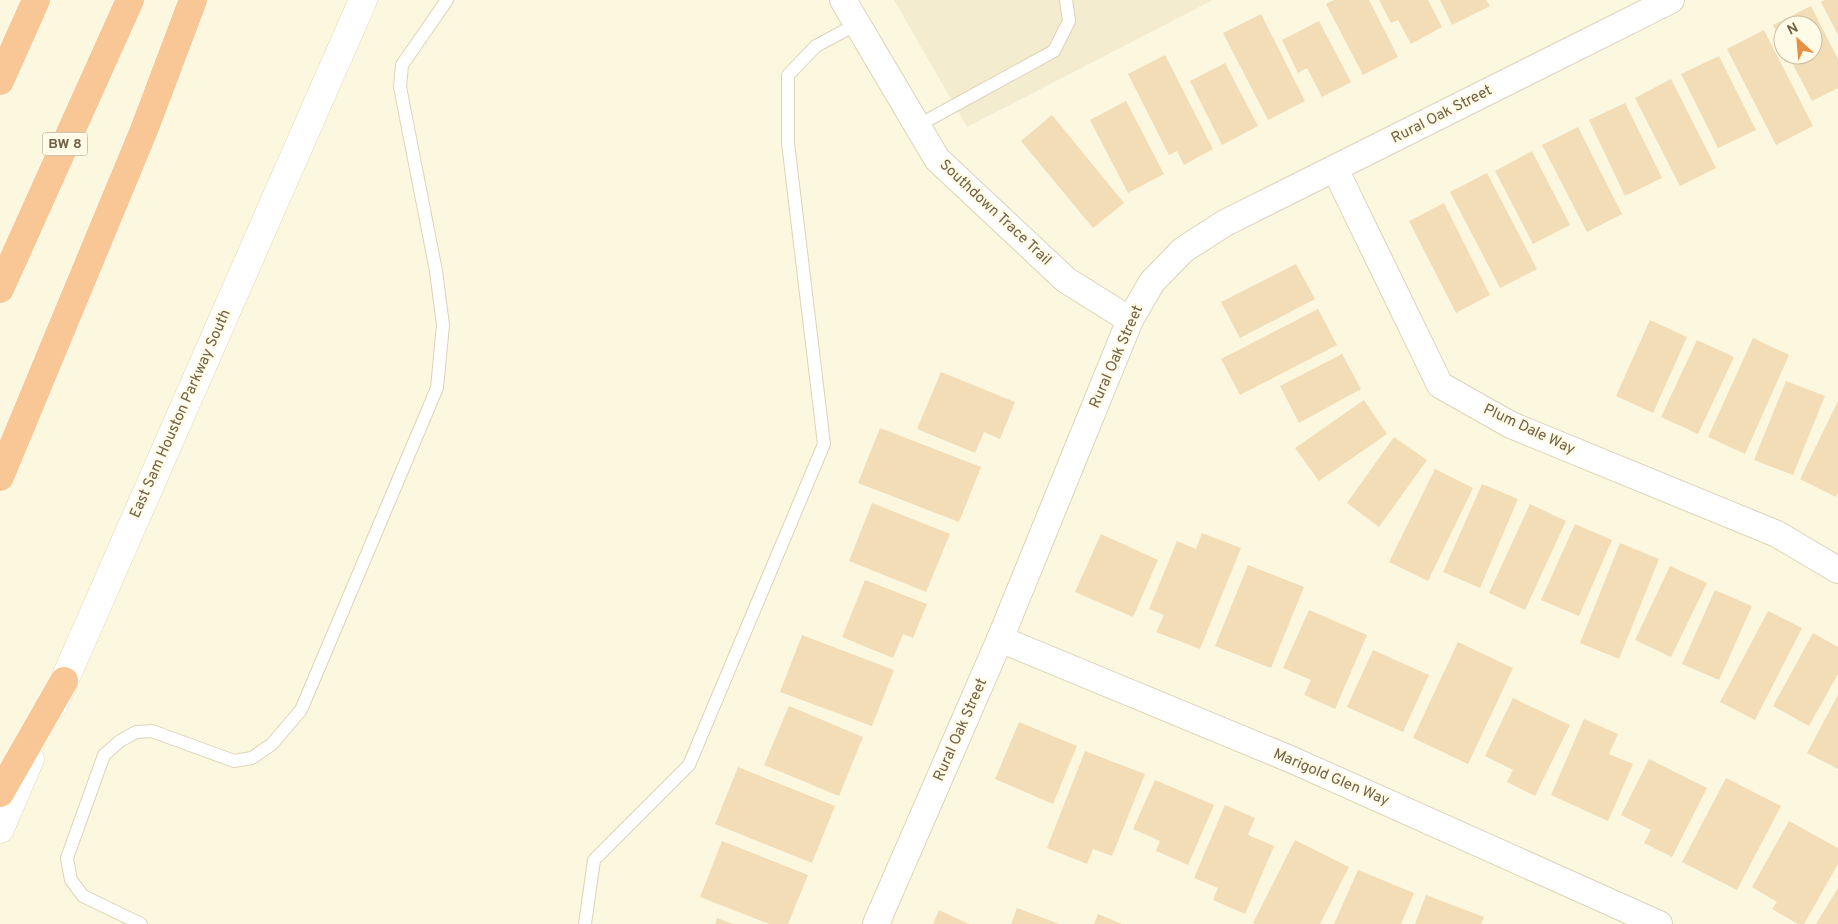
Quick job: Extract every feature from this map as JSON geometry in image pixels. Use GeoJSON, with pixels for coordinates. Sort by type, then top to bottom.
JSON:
{"type":"FeatureCollection","features":[{"type":"Feature","properties":{"kind":"highway"},"geometry":{"type":"LineString","coordinates":[[0,81],[36,0]]}},
{"type":"Feature","properties":{"kind":"highway","name":"BW 8"},"geometry":{"type":"LineString","coordinates":[[0,288],[130,0]]}},
{"type":"Feature","properties":{"kind":"highway"},"geometry":{"type":"LineString","coordinates":[[0,476],[144,130],[193,0]]}},
{"type":"Feature","properties":{"kind":"highway"},"geometry":{"type":"LineString","coordinates":[[0,793],[64,681]]}},
{"type":"Feature","properties":{"kind":"main road","name":"East Sam Houston Parkway South"},"geometry":{"type":"LineString","coordinates":[[0,829],[363,0]]}},
{"type":"Feature","properties":{"kind":"street","name":"Southdown Trace Trail"},"geometry":{"type":"LineString","coordinates":[[843,0],[937,159],[1066,280],[1130,320]]}},
{"type":"Feature","properties":{"kind":"street","name":"Rural Oak Street"},"geometry":{"type":"LineString","coordinates":[[876,924],[1000,639],[1130,320],[1152,282],[1183,250],[1225,223],[1671,0]]}},
{"type":"Feature","properties":{"kind":"street","name":"Plum Dale Way"},"geometry":{"type":"LineString","coordinates":[[1335,169],[1440,385],[1511,425],[1777,534],[1838,570]]}},
{"type":"Feature","properties":{"kind":"street","name":"Marigold Glen Way"},"geometry":{"type":"LineString","coordinates":[[1000,639],[1299,763],[1659,924]]}},
{"type":"Feature","properties":{"kind":"lane"},"geometry":{"type":"LineString","coordinates":[[141,924],[84,896],[70,880],[67,858],[104,755],[120,741],[136,732],[152,731],[234,761],[252,758],[272,744],[301,710],[437,388],[443,325],[436,271],[400,87],[402,65],[447,0]]}},
{"type":"Feature","properties":{"kind":"lane"},"geometry":{"type":"LineString","coordinates":[[917,126],[1054,51],[1069,21],[1066,0]]}},
{"type":"Feature","properties":{"kind":"lane"},"geometry":{"type":"LineString","coordinates":[[585,924],[594,860],[689,764],[824,444],[788,143],[788,75],[816,46],[857,24]]}},
{"type":"Feature","properties":{"kind":"shaded area"},"geometry":{"type":"Polygon","coordinates":[[[894,0],[1213,0],[967,127],[894,0]]]}},
{"type":"Feature","properties":{"kind":"building"},"geometry":{"type":"Polygon","coordinates":[[[1334,0],[1369,0],[1398,57],[1363,75],[1326,4],[1334,0]]]}},
{"type":"Feature","properties":{"kind":"building"},"geometry":{"type":"Polygon","coordinates":[[[1379,0],[1428,0],[1442,27],[1411,44],[1398,20],[1391,23],[1379,0]]]}},
{"type":"Feature","properties":{"kind":"building"},"geometry":{"type":"Polygon","coordinates":[[[1440,0],[1486,0],[1490,6],[1452,25],[1440,0]]]}},
{"type":"Feature","properties":{"kind":"building"},"geometry":{"type":"Polygon","coordinates":[[[1825,0],[1838,0],[1838,35],[1821,2],[1825,0]]]}},
{"type":"Feature","properties":{"kind":"building"},"geometry":{"type":"Polygon","coordinates":[[[1811,6],[1816,15],[1793,15],[1811,6]]]}},
{"type":"Feature","properties":{"kind":"building"},"geometry":{"type":"Polygon","coordinates":[[[1261,14],[1305,101],[1268,120],[1223,33],[1261,14]]]}},
{"type":"Feature","properties":{"kind":"building"},"geometry":{"type":"Polygon","coordinates":[[[1319,21],[1351,82],[1322,97],[1307,68],[1298,73],[1282,40],[1319,21]]]}},
{"type":"Feature","properties":{"kind":"building"},"geometry":{"type":"Polygon","coordinates":[[[1764,30],[1773,48],[1773,65],[1782,65],[1813,126],[1776,145],[1727,49],[1764,30]]]}},
{"type":"Feature","properties":{"kind":"building"},"geometry":{"type":"Polygon","coordinates":[[[1823,30],[1838,59],[1838,88],[1812,101],[1793,65],[1823,65],[1823,30]]]}},
{"type":"Feature","properties":{"kind":"building"},"geometry":{"type":"Polygon","coordinates":[[[1165,55],[1213,149],[1184,165],[1177,151],[1169,155],[1128,74],[1165,55]]]}},
{"type":"Feature","properties":{"kind":"building"},"geometry":{"type":"Polygon","coordinates":[[[1719,56],[1756,130],[1718,148],[1681,74],[1719,56]]]}},
{"type":"Feature","properties":{"kind":"building"},"geometry":{"type":"Polygon","coordinates":[[[1225,63],[1258,126],[1222,145],[1190,81],[1225,63]]]}},
{"type":"Feature","properties":{"kind":"building"},"geometry":{"type":"Polygon","coordinates":[[[1671,79],[1716,168],[1680,186],[1635,98],[1671,79]]]}},
{"type":"Feature","properties":{"kind":"building"},"geometry":{"type":"Polygon","coordinates":[[[1126,101],[1164,174],[1128,193],[1090,120],[1126,101]]]}},
{"type":"Feature","properties":{"kind":"building"},"geometry":{"type":"Polygon","coordinates":[[[1625,103],[1662,178],[1625,196],[1589,120],[1625,103]]]}},
{"type":"Feature","properties":{"kind":"building"},"geometry":{"type":"Polygon","coordinates":[[[1052,115],[1124,203],[1093,228],[1021,141],[1052,115]]]}},
{"type":"Feature","properties":{"kind":"building"},"geometry":{"type":"Polygon","coordinates":[[[1578,127],[1622,214],[1587,232],[1542,145],[1578,127]]]}},
{"type":"Feature","properties":{"kind":"building"},"geometry":{"type":"Polygon","coordinates":[[[1532,151],[1570,225],[1533,244],[1495,171],[1532,151]]]}},
{"type":"Feature","properties":{"kind":"building"},"geometry":{"type":"Polygon","coordinates":[[[1487,173],[1537,269],[1500,288],[1450,192],[1487,173]]]}},
{"type":"Feature","properties":{"kind":"building"},"geometry":{"type":"Polygon","coordinates":[[[1444,203],[1490,295],[1456,313],[1409,221],[1444,203]]]}},
{"type":"Feature","properties":{"kind":"building"},"geometry":{"type":"Polygon","coordinates":[[[1296,264],[1315,299],[1240,338],[1221,302],[1296,264]]]}},
{"type":"Feature","properties":{"kind":"building"},"geometry":{"type":"Polygon","coordinates":[[[1318,309],[1337,345],[1240,395],[1221,359],[1318,309]]]}},
{"type":"Feature","properties":{"kind":"building"},"geometry":{"type":"Polygon","coordinates":[[[1650,320],[1687,337],[1653,413],[1616,396],[1650,320]]]}},
{"type":"Feature","properties":{"kind":"building"},"geometry":{"type":"Polygon","coordinates":[[[1753,338],[1789,355],[1745,454],[1708,437],[1753,338]]]}},
{"type":"Feature","properties":{"kind":"building"},"geometry":{"type":"Polygon","coordinates":[[[1697,340],[1734,357],[1698,434],[1661,417],[1697,340]]]}},
{"type":"Feature","properties":{"kind":"building"},"geometry":{"type":"Polygon","coordinates":[[[1342,354],[1361,389],[1299,423],[1280,386],[1342,354]]]}},
{"type":"Feature","properties":{"kind":"building"},"geometry":{"type":"Polygon","coordinates":[[[941,372],[1015,402],[1000,439],[984,432],[975,453],[917,429],[941,372]]]}},
{"type":"Feature","properties":{"kind":"building"},"geometry":{"type":"Polygon","coordinates":[[[1786,381],[1825,396],[1793,475],[1754,460],[1786,381]]]}},
{"type":"Feature","properties":{"kind":"building"},"geometry":{"type":"Polygon","coordinates":[[[1364,400],[1387,434],[1319,481],[1295,448],[1364,400]]]}},
{"type":"Feature","properties":{"kind":"building"},"geometry":{"type":"Polygon","coordinates":[[[1838,401],[1838,493],[1836,497],[1800,479],[1838,401]]]}},
{"type":"Feature","properties":{"kind":"building"},"geometry":{"type":"Polygon","coordinates":[[[880,428],[981,467],[959,522],[858,483],[880,428]]]}},
{"type":"Feature","properties":{"kind":"building"},"geometry":{"type":"Polygon","coordinates":[[[1394,437],[1427,460],[1379,527],[1347,503],[1394,437]]]}},
{"type":"Feature","properties":{"kind":"building"},"geometry":{"type":"Polygon","coordinates":[[[1435,469],[1473,488],[1428,581],[1389,562],[1435,469]]]}},
{"type":"Feature","properties":{"kind":"building"},"geometry":{"type":"Polygon","coordinates":[[[1482,484],[1518,499],[1480,588],[1443,572],[1482,484]]]}},
{"type":"Feature","properties":{"kind":"building"},"geometry":{"type":"Polygon","coordinates":[[[872,503],[950,534],[926,592],[849,561],[872,503]]]}},
{"type":"Feature","properties":{"kind":"building"},"geometry":{"type":"Polygon","coordinates":[[[1530,504],[1566,521],[1525,610],[1489,593],[1530,504]]]}},
{"type":"Feature","properties":{"kind":"building"},"geometry":{"type":"Polygon","coordinates":[[[1575,524],[1612,540],[1579,616],[1541,600],[1575,524]]]}},
{"type":"Feature","properties":{"kind":"building"},"geometry":{"type":"Polygon","coordinates":[[[1202,533],[1241,548],[1200,649],[1156,632],[1164,615],[1149,609],[1177,541],[1196,549],[1202,533]]]}},
{"type":"Feature","properties":{"kind":"building"},"geometry":{"type":"Polygon","coordinates":[[[1101,534],[1158,560],[1133,617],[1075,592],[1101,534]]]}},
{"type":"Feature","properties":{"kind":"building"},"geometry":{"type":"Polygon","coordinates":[[[1620,543],[1659,559],[1619,659],[1580,643],[1620,543]]]}},
{"type":"Feature","properties":{"kind":"building"},"geometry":{"type":"Polygon","coordinates":[[[1248,565],[1304,587],[1271,668],[1215,646],[1248,565]]]}},
{"type":"Feature","properties":{"kind":"building"},"geometry":{"type":"Polygon","coordinates":[[[1670,566],[1707,583],[1671,657],[1635,640],[1670,566]]]}},
{"type":"Feature","properties":{"kind":"building"},"geometry":{"type":"Polygon","coordinates":[[[865,580],[927,604],[913,638],[903,634],[893,658],[842,637],[865,580]]]}},
{"type":"Feature","properties":{"kind":"building"},"geometry":{"type":"Polygon","coordinates":[[[1715,590],[1752,606],[1719,680],[1682,664],[1715,590]]]}},
{"type":"Feature","properties":{"kind":"building"},"geometry":{"type":"Polygon","coordinates":[[[1309,610],[1367,635],[1335,709],[1304,695],[1311,680],[1283,668],[1309,610]]]}},
{"type":"Feature","properties":{"kind":"building"},"geometry":{"type":"Polygon","coordinates":[[[1768,611],[1802,628],[1755,720],[1720,702],[1768,611]]]}},
{"type":"Feature","properties":{"kind":"building"},"geometry":{"type":"Polygon","coordinates":[[[1813,633],[1838,647],[1838,674],[1809,726],[1773,706],[1813,633]]]}},
{"type":"Feature","properties":{"kind":"building"},"geometry":{"type":"Polygon","coordinates":[[[802,635],[894,670],[872,726],[780,692],[802,635]]]}},
{"type":"Feature","properties":{"kind":"building"},"geometry":{"type":"Polygon","coordinates":[[[1458,642],[1513,668],[1468,764],[1413,738],[1458,642]]]}},
{"type":"Feature","properties":{"kind":"building"},"geometry":{"type":"Polygon","coordinates":[[[1373,650],[1429,675],[1403,732],[1347,707],[1373,650]]]}},
{"type":"Feature","properties":{"kind":"building"},"geometry":{"type":"Polygon","coordinates":[[[1838,695],[1838,769],[1807,753],[1838,695]]]}},
{"type":"Feature","properties":{"kind":"building"},"geometry":{"type":"Polygon","coordinates":[[[1513,698],[1570,725],[1535,796],[1507,782],[1513,770],[1485,756],[1513,698]]]}},
{"type":"Feature","properties":{"kind":"building"},"geometry":{"type":"Polygon","coordinates":[[[789,706],[863,737],[839,796],[764,765],[789,706]]]}},
{"type":"Feature","properties":{"kind":"building"},"geometry":{"type":"Polygon","coordinates":[[[1584,719],[1618,734],[1609,754],[1633,764],[1608,821],[1551,795],[1584,719]]]}},
{"type":"Feature","properties":{"kind":"building"},"geometry":{"type":"Polygon","coordinates":[[[1019,722],[1077,746],[1053,804],[995,779],[1019,722]]]}},
{"type":"Feature","properties":{"kind":"building"},"geometry":{"type":"Polygon","coordinates":[[[1085,751],[1145,774],[1112,856],[1093,849],[1087,864],[1047,848],[1085,751]]]}},
{"type":"Feature","properties":{"kind":"building"},"geometry":{"type":"Polygon","coordinates":[[[1649,759],[1707,788],[1672,857],[1644,843],[1651,830],[1621,815],[1649,759]]]}},
{"type":"Feature","properties":{"kind":"building"},"geometry":{"type":"Polygon","coordinates":[[[738,767],[835,806],[812,863],[715,824],[738,767]]]}},
{"type":"Feature","properties":{"kind":"building"},"geometry":{"type":"Polygon","coordinates":[[[1726,778],[1781,806],[1737,890],[1682,862],[1726,778]]]}},
{"type":"Feature","properties":{"kind":"building"},"geometry":{"type":"Polygon","coordinates":[[[1155,780],[1214,805],[1188,865],[1156,851],[1160,841],[1133,829],[1155,780]]]}},
{"type":"Feature","properties":{"kind":"building"},"geometry":{"type":"Polygon","coordinates":[[[1225,805],[1255,818],[1248,835],[1274,846],[1245,914],[1213,900],[1218,888],[1194,878],[1225,805]]]}},
{"type":"Feature","properties":{"kind":"building"},"geometry":{"type":"Polygon","coordinates":[[[1789,821],[1838,848],[1838,864],[1804,924],[1798,924],[1772,909],[1777,902],[1752,887],[1789,821]]]}},
{"type":"Feature","properties":{"kind":"building"},"geometry":{"type":"Polygon","coordinates":[[[1295,840],[1349,867],[1320,924],[1253,923],[1295,840]]]}},
{"type":"Feature","properties":{"kind":"building"},"geometry":{"type":"Polygon","coordinates":[[[722,841],[808,875],[788,924],[769,924],[700,897],[722,841]]]}},
{"type":"Feature","properties":{"kind":"building"},"geometry":{"type":"Polygon","coordinates":[[[1358,870],[1414,893],[1401,924],[1334,924],[1358,870]]]}},
{"type":"Feature","properties":{"kind":"building"},"geometry":{"type":"Polygon","coordinates":[[[1838,888],[1838,924],[1816,924],[1838,888]]]}},
{"type":"Feature","properties":{"kind":"building"},"geometry":{"type":"Polygon","coordinates":[[[1426,895],[1484,917],[1481,924],[1415,924],[1426,895]]]}},
{"type":"Feature","properties":{"kind":"building"},"geometry":{"type":"Polygon","coordinates":[[[1017,908],[1059,924],[1011,924],[1017,908]]]}},
{"type":"Feature","properties":{"kind":"building"},"geometry":{"type":"Polygon","coordinates":[[[939,910],[969,924],[933,924],[939,910]]]}},
{"type":"Feature","properties":{"kind":"building"},"geometry":{"type":"Polygon","coordinates":[[[1098,914],[1122,924],[1094,924],[1098,914]]]}},
{"type":"Feature","properties":{"kind":"building"},"geometry":{"type":"Polygon","coordinates":[[[717,918],[733,924],[715,924],[717,918]]]}}]}
